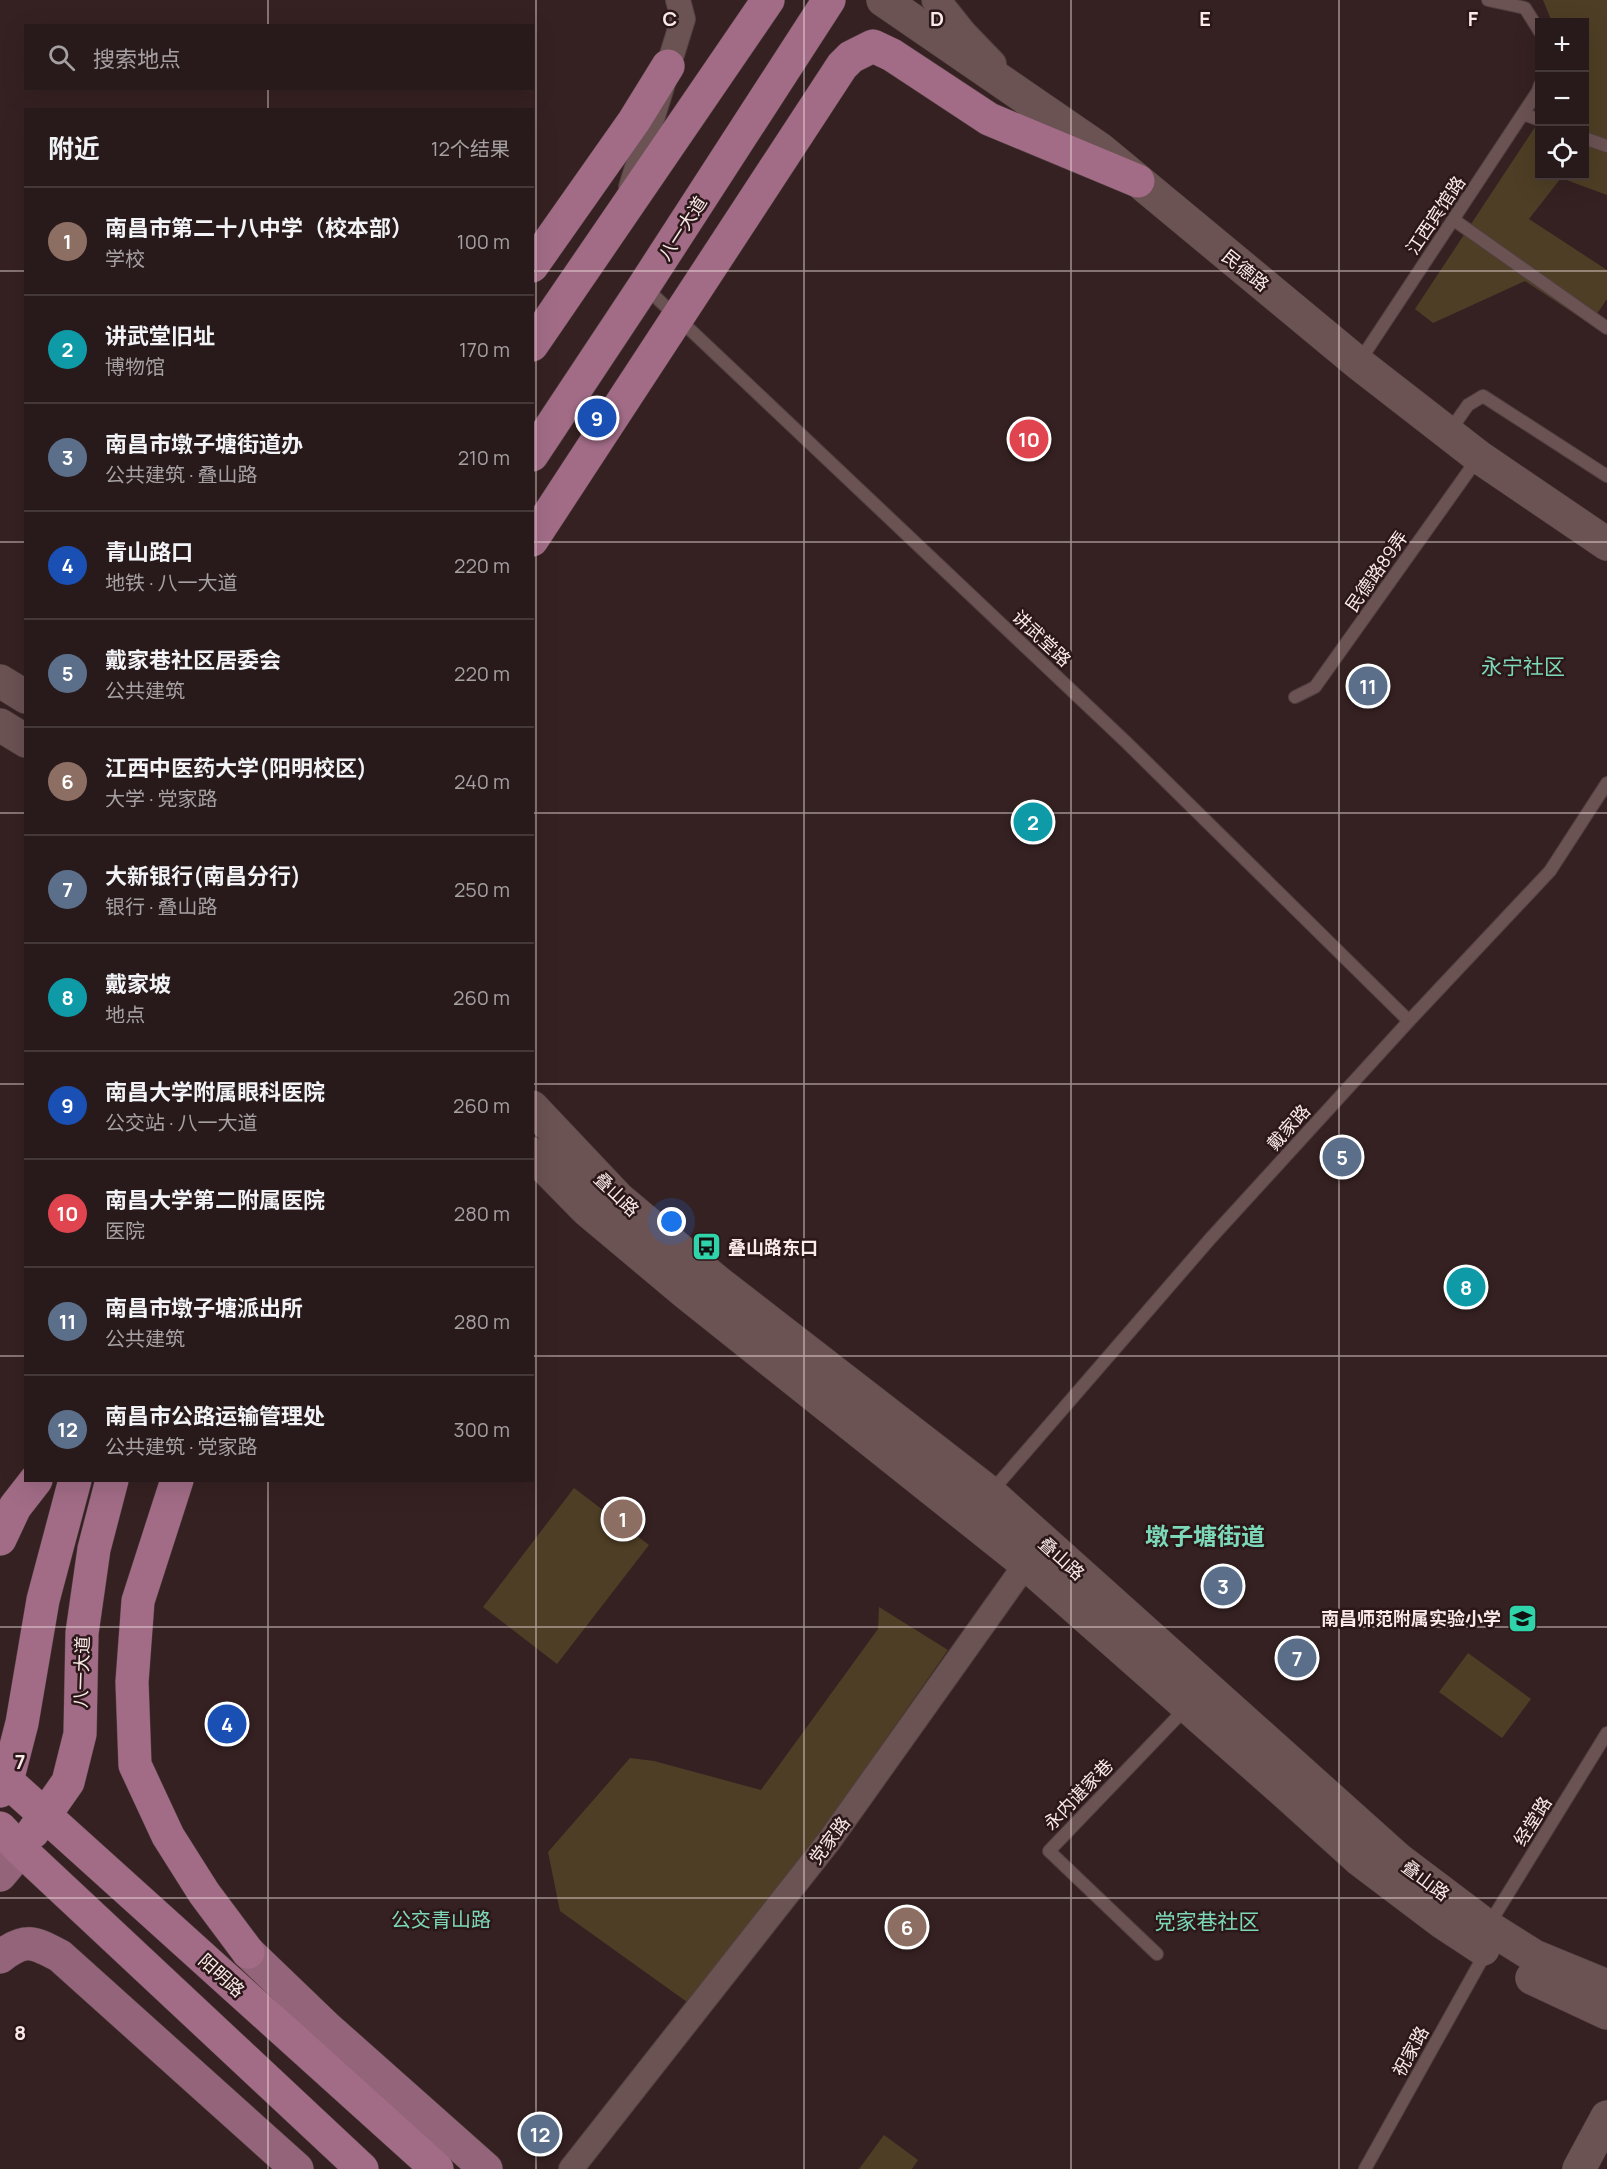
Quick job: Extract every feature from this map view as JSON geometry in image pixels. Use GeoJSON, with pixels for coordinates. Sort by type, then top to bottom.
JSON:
{"type":"FeatureCollection","features":[{"type":"Feature","properties":{"kind":"highway"},"geometry":{"type":"LineString","coordinates":[[534,342],[768,0]]}},
{"type":"Feature","properties":{"kind":"highway","name":"八一大道"},"geometry":{"type":"LineString","coordinates":[[534,452],[829,0]]}},
{"type":"Feature","properties":{"kind":"highway"},"geometry":{"type":"LineString","coordinates":[[534,537],[842,66],[851,57],[873,46],[892,55],[989,119],[1138,181]]}},
{"type":"Feature","properties":{"kind":"highway"},"geometry":{"type":"LineString","coordinates":[[534,263],[634,122],[668,66]]}},
{"type":"Feature","properties":{"kind":"highway"},"geometry":{"type":"LineString","coordinates":[[0,1539],[15,1507],[34,1482]]}},
{"type":"Feature","properties":{"kind":"highway"},"geometry":{"type":"LineString","coordinates":[[2,1783],[22,1724],[43,1600],[74,1482]]}},
{"type":"Feature","properties":{"kind":"highway","name":"八一大道"},"geometry":{"type":"LineString","coordinates":[[10,1839],[46,1815],[68,1782],[80,1734],[82,1633],[93,1549],[111,1482]]}},
{"type":"Feature","properties":{"kind":"highway"},"geometry":{"type":"LineString","coordinates":[[176,1482],[138,1601],[132,1682],[135,1765],[168,1836],[204,1893],[248,1952]]}},
{"type":"Feature","properties":{"kind":"highway","name":"阳明路"},"geometry":{"type":"LineString","coordinates":[[2,1783],[46,1815],[437,2169]]}},
{"type":"Feature","properties":{"kind":"highway"},"geometry":{"type":"LineString","coordinates":[[10,1839],[362,2169]]}},
{"type":"Feature","properties":{"kind":"main road","name":"民德路"},"geometry":{"type":"LineString","coordinates":[[883,0],[1100,150],[1358,363],[1448,433],[1479,457],[1607,544]]}},
{"type":"Feature","properties":{"kind":"main road"},"geometry":{"type":"LineString","coordinates":[[0,681],[24,696]]}},
{"type":"Feature","properties":{"kind":"main road"},"geometry":{"type":"LineString","coordinates":[[0,725],[24,740]]}},
{"type":"Feature","properties":{"kind":"main road","name":"叠山路"},"geometry":{"type":"LineString","coordinates":[[534,1109],[618,1198],[718,1283],[990,1493],[1487,1939],[1515,1970],[1607,2013]]}},
{"type":"Feature","properties":{"kind":"main road","name":"叠山路"},"geometry":{"type":"LineString","coordinates":[[534,1156],[587,1210],[686,1293],[1026,1564],[1359,1860],[1442,1922],[1607,1986]]}},
{"type":"Feature","properties":{"kind":"main road"},"geometry":{"type":"LineString","coordinates":[[0,1875],[10,1839]]}},
{"type":"Feature","properties":{"kind":"main road"},"geometry":{"type":"LineString","coordinates":[[0,1957],[13,1947],[25,1942],[39,1945],[60,1956],[297,2169]]}},
{"type":"Feature","properties":{"kind":"main road"},"geometry":{"type":"LineString","coordinates":[[248,1952],[325,2026],[486,2169]]}},
{"type":"Feature","properties":{"kind":"main road"},"geometry":{"type":"LineString","coordinates":[[1579,2169],[1607,2117]]}},
{"type":"Feature","properties":{"kind":"street"},"geometry":{"type":"LineString","coordinates":[[624,212],[683,19],[678,0]]}},
{"type":"Feature","properties":{"kind":"street"},"geometry":{"type":"LineString","coordinates":[[936,0],[963,34],[1030,102]]}},
{"type":"Feature","properties":{"kind":"street"},"geometry":{"type":"LineString","coordinates":[[990,1493],[1026,1564]]}},
{"type":"Feature","properties":{"kind":"street","name":"党家路"},"geometry":{"type":"LineString","coordinates":[[571,2169],[829,1841],[1026,1564]]}},
{"type":"Feature","properties":{"kind":"lane"},"geometry":{"type":"LineString","coordinates":[[1488,0],[1524,3],[1535,24]]}},
{"type":"Feature","properties":{"kind":"lane","name":"江西宾馆路"},"geometry":{"type":"LineString","coordinates":[[1358,363],[1535,96]]}},
{"type":"Feature","properties":{"kind":"lane"},"geometry":{"type":"LineString","coordinates":[[1523,114],[1535,118]]}},
{"type":"Feature","properties":{"kind":"lane"},"geometry":{"type":"LineString","coordinates":[[1589,140],[1607,146]]}},
{"type":"Feature","properties":{"kind":"lane"},"geometry":{"type":"LineString","coordinates":[[1454,220],[1607,328]]}},
{"type":"Feature","properties":{"kind":"lane","name":"讲武堂路"},"geometry":{"type":"LineString","coordinates":[[644,286],[1126,742],[1409,1021]]}},
{"type":"Feature","properties":{"kind":"lane"},"geometry":{"type":"LineString","coordinates":[[1448,433],[1468,405],[1483,396],[1607,476]]}},
{"type":"Feature","properties":{"kind":"lane","name":"民德路89弄"},"geometry":{"type":"LineString","coordinates":[[1295,697],[1316,687],[1479,457]]}},
{"type":"Feature","properties":{"kind":"lane","name":"戴家路"},"geometry":{"type":"LineString","coordinates":[[990,1493],[1210,1239],[1550,871],[1607,783]]}},
{"type":"Feature","properties":{"kind":"lane","name":"永内谌家巷"},"geometry":{"type":"LineString","coordinates":[[1157,1954],[1049,1851],[1188,1707]]}},
{"type":"Feature","properties":{"kind":"lane","name":"经堂路"},"geometry":{"type":"LineString","coordinates":[[1487,1939],[1607,1733]]}},
{"type":"Feature","properties":{"kind":"lane","name":"祝家路"},"geometry":{"type":"LineString","coordinates":[[1365,2169],[1487,1939]]}},
{"type":"Feature","properties":{"kind":"shaded area"},"geometry":{"type":"Polygon","coordinates":[[[1543,0],[1607,0],[1607,195],[1566,180],[1589,180],[1589,18],[1550,18],[1543,0]]]}},
{"type":"Feature","properties":{"kind":"shaded area"},"geometry":{"type":"Polygon","coordinates":[[[1535,127],[1535,180],[1559,180],[1529,219],[1607,270],[1607,299],[1590,324],[1525,281],[1433,323],[1415,309],[1535,127]]]}},
{"type":"Feature","properties":{"kind":"shaded area"},"geometry":{"type":"Polygon","coordinates":[[[574,1488],[649,1545],[557,1664],[483,1607],[574,1488]]]}},
{"type":"Feature","properties":{"kind":"shaded area"},"geometry":{"type":"Polygon","coordinates":[[[879,1607],[948,1650],[813,1843],[687,2002],[560,1911],[548,1852],[630,1758],[654,1761],[761,1790],[878,1629],[879,1607]]]}},
{"type":"Feature","properties":{"kind":"shaded area"},"geometry":{"type":"Polygon","coordinates":[[[1468,1653],[1531,1699],[1502,1738],[1439,1692],[1468,1653]]]}},
{"type":"Feature","properties":{"kind":"shaded area"},"geometry":{"type":"Polygon","coordinates":[[[884,2135],[918,2160],[912,2169],[859,2169],[884,2135]]]}},
{"type":"Feature","properties":{"kind":"place","name":"南昌大学附属眼科医院"},"geometry":{"type":"Point","coordinates":[597,418]}},
{"type":"Feature","properties":{"kind":"place","name":"南昌大学第二附属医院"},"geometry":{"type":"Point","coordinates":[1029,439]}},
{"type":"Feature","properties":{"kind":"place","name":"南昌市墩子塘派出所"},"geometry":{"type":"Point","coordinates":[1368,686]}},
{"type":"Feature","properties":{"kind":"place","name":"讲武堂旧址"},"geometry":{"type":"Point","coordinates":[1033,822]}},
{"type":"Feature","properties":{"kind":"place","name":"戴家巷社区居委会"},"geometry":{"type":"Point","coordinates":[1342,1157]}},
{"type":"Feature","properties":{"kind":"place","name":"叠山路东口"},"geometry":{"type":"Point","coordinates":[707,1247]}},
{"type":"Feature","properties":{"kind":"place","name":"戴家坡"},"geometry":{"type":"Point","coordinates":[1466,1287]}},
{"type":"Feature","properties":{"kind":"place","name":"南昌市第二十八中学（校本部）"},"geometry":{"type":"Point","coordinates":[623,1519]}},
{"type":"Feature","properties":{"kind":"place","name":"南昌市墩子塘街道办"},"geometry":{"type":"Point","coordinates":[1223,1586]}},
{"type":"Feature","properties":{"kind":"place","name":"南昌师范附属实验小学"},"geometry":{"type":"Point","coordinates":[1522,1618]}},
{"type":"Feature","properties":{"kind":"place","name":"大新银行(南昌分行)"},"geometry":{"type":"Point","coordinates":[1297,1658]}},
{"type":"Feature","properties":{"kind":"place","name":"青山路口"},"geometry":{"type":"Point","coordinates":[227,1724]}},
{"type":"Feature","properties":{"kind":"place","name":"江西中医药大学(阳明校区)"},"geometry":{"type":"Point","coordinates":[907,1927]}},
{"type":"Feature","properties":{"kind":"place","name":"南昌市公路运输管理处"},"geometry":{"type":"Point","coordinates":[540,2134]}},
{"type":"Feature","properties":{"kind":"district","name":"永宁社区"},"geometry":{"type":"Point","coordinates":[1523,666]}},
{"type":"Feature","properties":{"kind":"district","name":"墩子塘街道"},"geometry":{"type":"Point","coordinates":[1205,1535]}},
{"type":"Feature","properties":{"kind":"district","name":"公交青山路"},"geometry":{"type":"Point","coordinates":[441,1919]}},
{"type":"Feature","properties":{"kind":"district","name":"党家巷社区"},"geometry":{"type":"Point","coordinates":[1207,1921]}}]}
